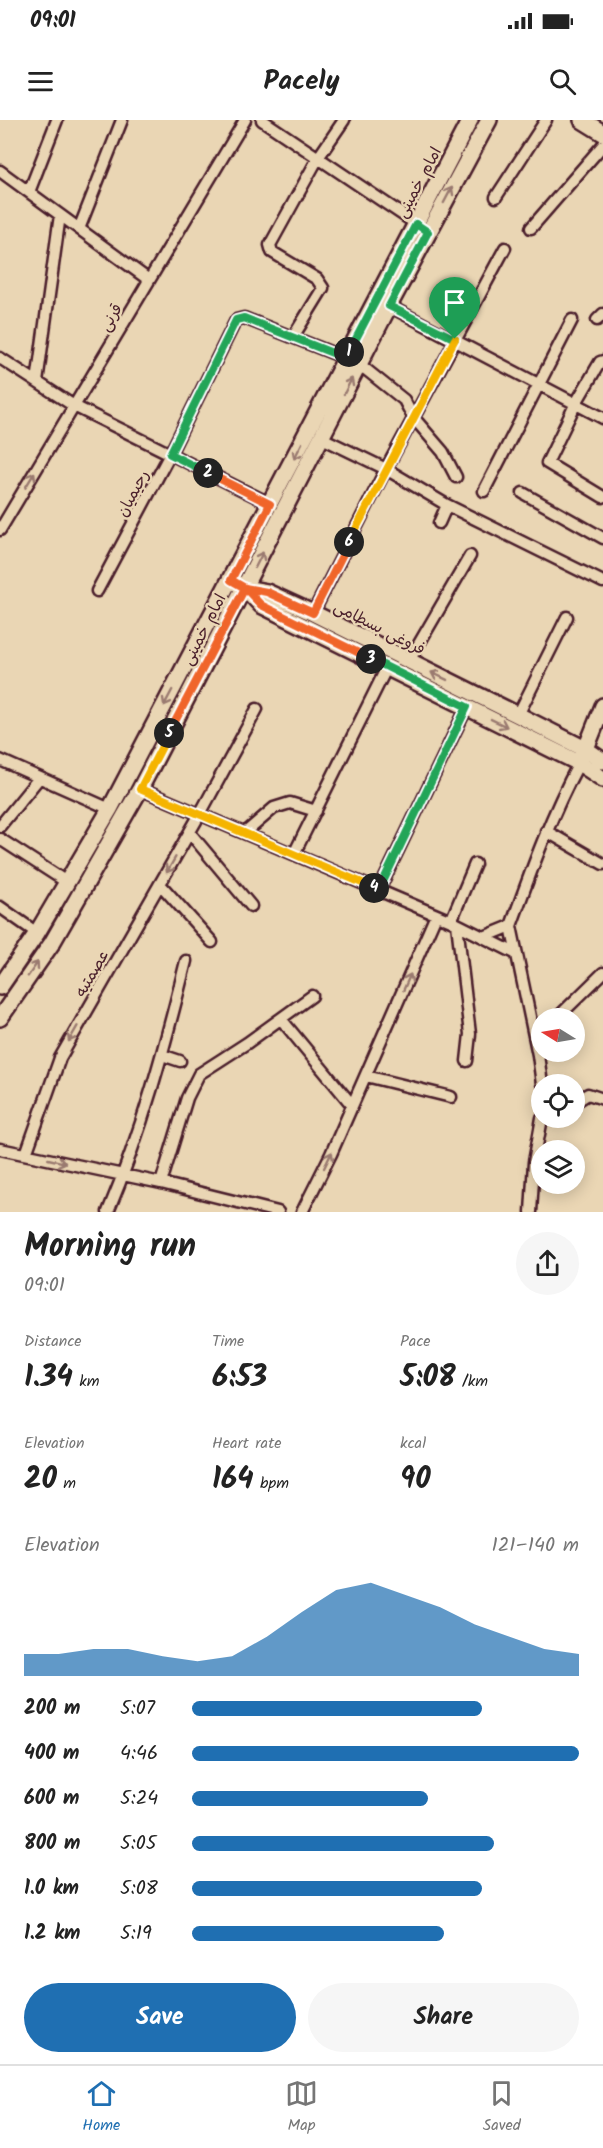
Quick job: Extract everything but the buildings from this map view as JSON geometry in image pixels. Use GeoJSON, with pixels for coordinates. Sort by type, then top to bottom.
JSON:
{"type":"FeatureCollection","features":[{"type":"Feature","properties":{"kind":"main road","name":"امام خمینی"},"geometry":{"type":"LineString","coordinates":[[0,1018],[52,943],[140,789],[321,438],[352,361],[389,306],[470,120]]}},
{"type":"Feature","properties":{"kind":"main road","name":"امام خمینی"},"geometry":{"type":"LineString","coordinates":[[0,987],[68,883],[110,809],[270,504],[352,361],[422,228],[489,120]]}},
{"type":"Feature","properties":{"kind":"main road"},"geometry":{"type":"LineString","coordinates":[[582,120],[603,133]]}},
{"type":"Feature","properties":{"kind":"main road"},"geometry":{"type":"LineString","coordinates":[[231,580],[245,588]]}},
{"type":"Feature","properties":{"kind":"main road","name":"فروغی بسطامی"},"geometry":{"type":"LineString","coordinates":[[245,588],[267,592],[313,613],[519,715],[583,756],[603,779]]}},
{"type":"Feature","properties":{"kind":"main road","name":"فروغی بسطامی"},"geometry":{"type":"LineString","coordinates":[[245,588],[261,605],[467,707],[583,756],[603,760]]}},
{"type":"Feature","properties":{"kind":"main road"},"geometry":{"type":"LineString","coordinates":[[583,756],[603,706]]}},
{"type":"Feature","properties":{"kind":"street"},"geometry":{"type":"LineString","coordinates":[[29,192],[57,120]]}},
{"type":"Feature","properties":{"kind":"street"},"geometry":{"type":"LineString","coordinates":[[79,229],[122,120]]}},
{"type":"Feature","properties":{"kind":"street","name":"قرنی"},"geometry":{"type":"LineString","coordinates":[[0,530],[245,120]]}},
{"type":"Feature","properties":{"kind":"street"},"geometry":{"type":"LineString","coordinates":[[262,120],[422,228]]}},
{"type":"Feature","properties":{"kind":"street"},"geometry":{"type":"LineString","coordinates":[[293,337],[323,288],[317,279],[272,252],[270,245],[318,158],[344,120]]}},
{"type":"Feature","properties":{"kind":"street"},"geometry":{"type":"LineString","coordinates":[[496,197],[546,120]]}},
{"type":"Feature","properties":{"kind":"street"},"geometry":{"type":"LineString","coordinates":[[531,228],[603,145]]}},
{"type":"Feature","properties":{"kind":"street"},"geometry":{"type":"LineString","coordinates":[[0,171],[149,280]]}},
{"type":"Feature","properties":{"kind":"street"},"geometry":{"type":"LineString","coordinates":[[37,382],[60,215]]}},
{"type":"Feature","properties":{"kind":"street"},"geometry":{"type":"LineString","coordinates":[[313,613],[413,417],[505,248]]}},
{"type":"Feature","properties":{"kind":"street"},"geometry":{"type":"LineString","coordinates":[[389,306],[603,418]]}},
{"type":"Feature","properties":{"kind":"street","name":"رحیمیان"},"geometry":{"type":"LineString","coordinates":[[97,591],[170,454],[236,320],[244,318],[352,361],[404,400],[413,417],[443,453],[456,477]]}},
{"type":"Feature","properties":{"kind":"street"},"geometry":{"type":"LineString","coordinates":[[484,491],[572,320]]}},
{"type":"Feature","properties":{"kind":"street"},"geometry":{"type":"LineString","coordinates":[[0,358],[74,406],[270,504]]}},
{"type":"Feature","properties":{"kind":"street"},"geometry":{"type":"LineString","coordinates":[[601,362],[576,403],[547,464],[603,497]]}},
{"type":"Feature","properties":{"kind":"street"},"geometry":{"type":"LineString","coordinates":[[321,438],[386,469],[447,505],[603,582]]}},
{"type":"Feature","properties":{"kind":"street"},"geometry":{"type":"LineString","coordinates":[[523,493],[603,538]]}},
{"type":"Feature","properties":{"kind":"street"},"geometry":{"type":"LineString","coordinates":[[439,523],[447,505]]}},
{"type":"Feature","properties":{"kind":"street"},"geometry":{"type":"LineString","coordinates":[[409,661],[470,556]]}},
{"type":"Feature","properties":{"kind":"street"},"geometry":{"type":"LineString","coordinates":[[519,715],[567,617]]}},
{"type":"Feature","properties":{"kind":"street"},"geometry":{"type":"LineString","coordinates":[[294,854],[387,667]]}},
{"type":"Feature","properties":{"kind":"street"},"geometry":{"type":"LineString","coordinates":[[379,890],[467,707]]}},
{"type":"Feature","properties":{"kind":"street","name":"عصمتیه"},"geometry":{"type":"LineString","coordinates":[[26,1154],[60,1058],[190,833],[257,709]]}},
{"type":"Feature","properties":{"kind":"street"},"geometry":{"type":"LineString","coordinates":[[531,1011],[515,953],[511,927],[546,831],[564,790],[583,756]]}},
{"type":"Feature","properties":{"kind":"street"},"geometry":{"type":"LineString","coordinates":[[0,760],[110,809]]}},
{"type":"Feature","properties":{"kind":"street"},"geometry":{"type":"LineString","coordinates":[[0,826],[39,778]]}},
{"type":"Feature","properties":{"kind":"street"},"geometry":{"type":"LineString","coordinates":[[140,789],[454,922],[515,953]]}},
{"type":"Feature","properties":{"kind":"street"},"geometry":{"type":"LineString","coordinates":[[245,833],[274,808],[282,805],[290,803],[316,811]]}},
{"type":"Feature","properties":{"kind":"street"},"geometry":{"type":"LineString","coordinates":[[546,831],[603,864]]}},
{"type":"Feature","properties":{"kind":"street"},"geometry":{"type":"LineString","coordinates":[[190,833],[251,906]]}},
{"type":"Feature","properties":{"kind":"street"},"geometry":{"type":"LineString","coordinates":[[0,839],[68,883]]}},
{"type":"Feature","properties":{"kind":"street"},"geometry":{"type":"LineString","coordinates":[[467,1061],[470,1034],[454,922],[475,864]]}},
{"type":"Feature","properties":{"kind":"street"},"geometry":{"type":"LineString","coordinates":[[160,884],[212,942]]}},
{"type":"Feature","properties":{"kind":"street"},"geometry":{"type":"LineString","coordinates":[[0,908],[37,933]]}},
{"type":"Feature","properties":{"kind":"street"},"geometry":{"type":"LineString","coordinates":[[302,1212],[331,1154],[436,915]]}},
{"type":"Feature","properties":{"kind":"street"},"geometry":{"type":"LineString","coordinates":[[484,937],[511,927]]}},
{"type":"Feature","properties":{"kind":"street"},"geometry":{"type":"LineString","coordinates":[[108,1212],[123,1177],[162,1055],[186,961]]}},
{"type":"Feature","properties":{"kind":"street"},"geometry":{"type":"LineString","coordinates":[[567,1008],[603,974]]}},
{"type":"Feature","properties":{"kind":"street"},"geometry":{"type":"LineString","coordinates":[[161,1183],[187,1098],[199,1074],[312,996]]}},
{"type":"Feature","properties":{"kind":"street"},"geometry":{"type":"LineString","coordinates":[[281,1019],[352,1105]]}},
{"type":"Feature","properties":{"kind":"street"},"geometry":{"type":"LineString","coordinates":[[162,1055],[180,1061]]}},
{"type":"Feature","properties":{"kind":"street"},"geometry":{"type":"LineString","coordinates":[[366,1076],[451,1097]]}},
{"type":"Feature","properties":{"kind":"street"},"geometry":{"type":"LineString","coordinates":[[585,1096],[588,1094],[603,1099]]}},
{"type":"Feature","properties":{"kind":"street"},"geometry":{"type":"LineString","coordinates":[[531,1212],[534,1162],[540,1128]]}},
{"type":"Feature","properties":{"kind":"street"},"geometry":{"type":"LineString","coordinates":[[0,1149],[123,1177],[161,1183],[278,1212]]}},
{"type":"Feature","properties":{"kind":"route"},"geometry":{"type":"LineString","coordinates":[[455,339],[313,613],[267,592],[245,588],[140,789],[379,890],[467,707],[261,605],[245,588],[231,580],[270,504],[170,454],[236,320],[244,318],[345,358],[416,224],[428,232],[389,306],[455,339]]}}]}
